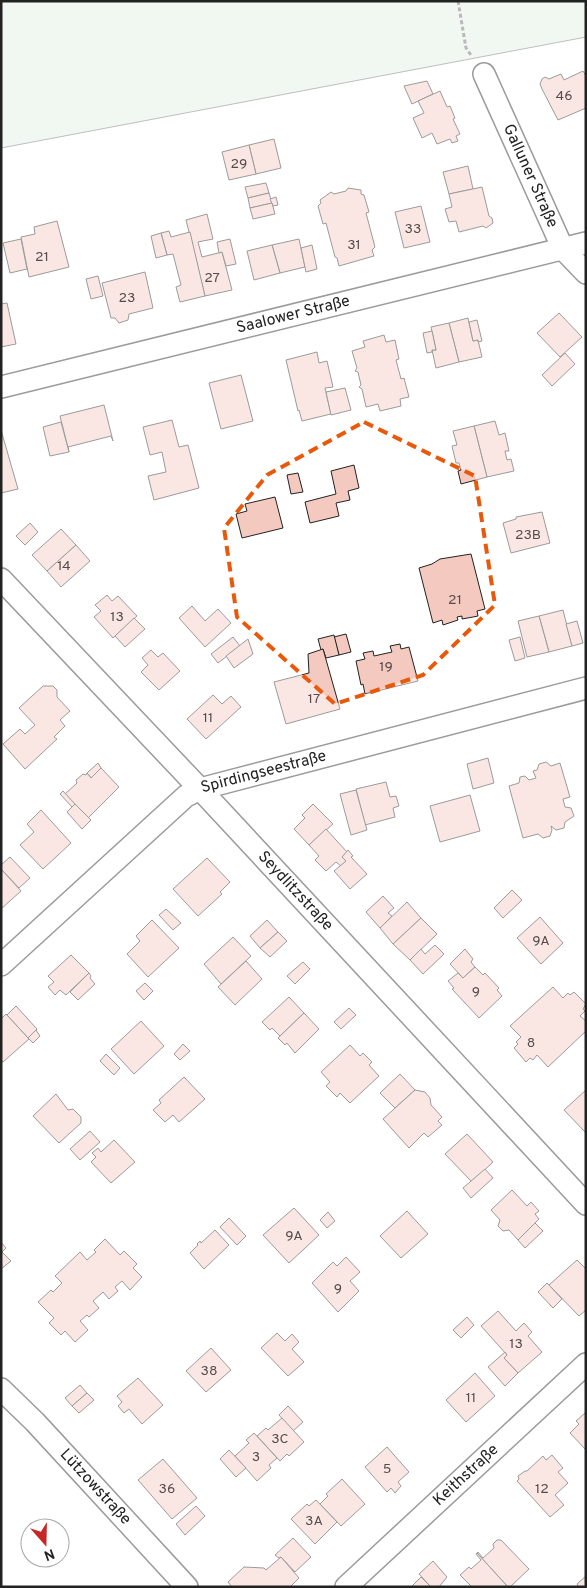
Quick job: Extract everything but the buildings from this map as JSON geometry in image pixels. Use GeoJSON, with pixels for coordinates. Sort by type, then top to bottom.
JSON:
{"type":"FeatureCollection","features":[{"type":"Feature","properties":{"kind":"street","name":"Galluner Straße"},"geometry":{"type":"LineString","coordinates":[[484,74],[563,248],[586,273]]}},
{"type":"Feature","properties":{"kind":"street","name":"Saalower Straße"},"geometry":{"type":"LineString","coordinates":[[1,387],[586,243]]}},
{"type":"Feature","properties":{"kind":"street","name":"Seydlitzstraße"},"geometry":{"type":"LineString","coordinates":[[1,579],[200,789],[586,1204]]}},
{"type":"Feature","properties":{"kind":"street","name":"Spirdingseestraße"},"geometry":{"type":"LineString","coordinates":[[1,966],[186,796],[200,789],[586,688]]}},
{"type":"Feature","properties":{"kind":"street","name":"Keithstraße"},"geometry":{"type":"LineString","coordinates":[[346,1587],[586,1364]]}},
{"type":"Feature","properties":{"kind":"street","name":"Lützowstraße"},"geometry":{"type":"LineString","coordinates":[[1,1389],[35,1422],[187,1587]]}},
{"type":"Feature","properties":{"kind":"path"},"geometry":{"type":"LineString","coordinates":[[458,1],[466,48],[484,74]]}},
{"type":"Feature","properties":{"kind":"highlighted area"},"geometry":{"type":"Polygon","coordinates":[[[364,422],[475,476],[495,605],[423,675],[335,704],[237,617],[224,528],[267,475],[364,422]]]}},
{"type":"Feature","properties":{"kind":"green space"},"geometry":{"type":"Polygon","coordinates":[[[1,1],[586,1],[586,37],[1,148],[1,1]]]}}]}
